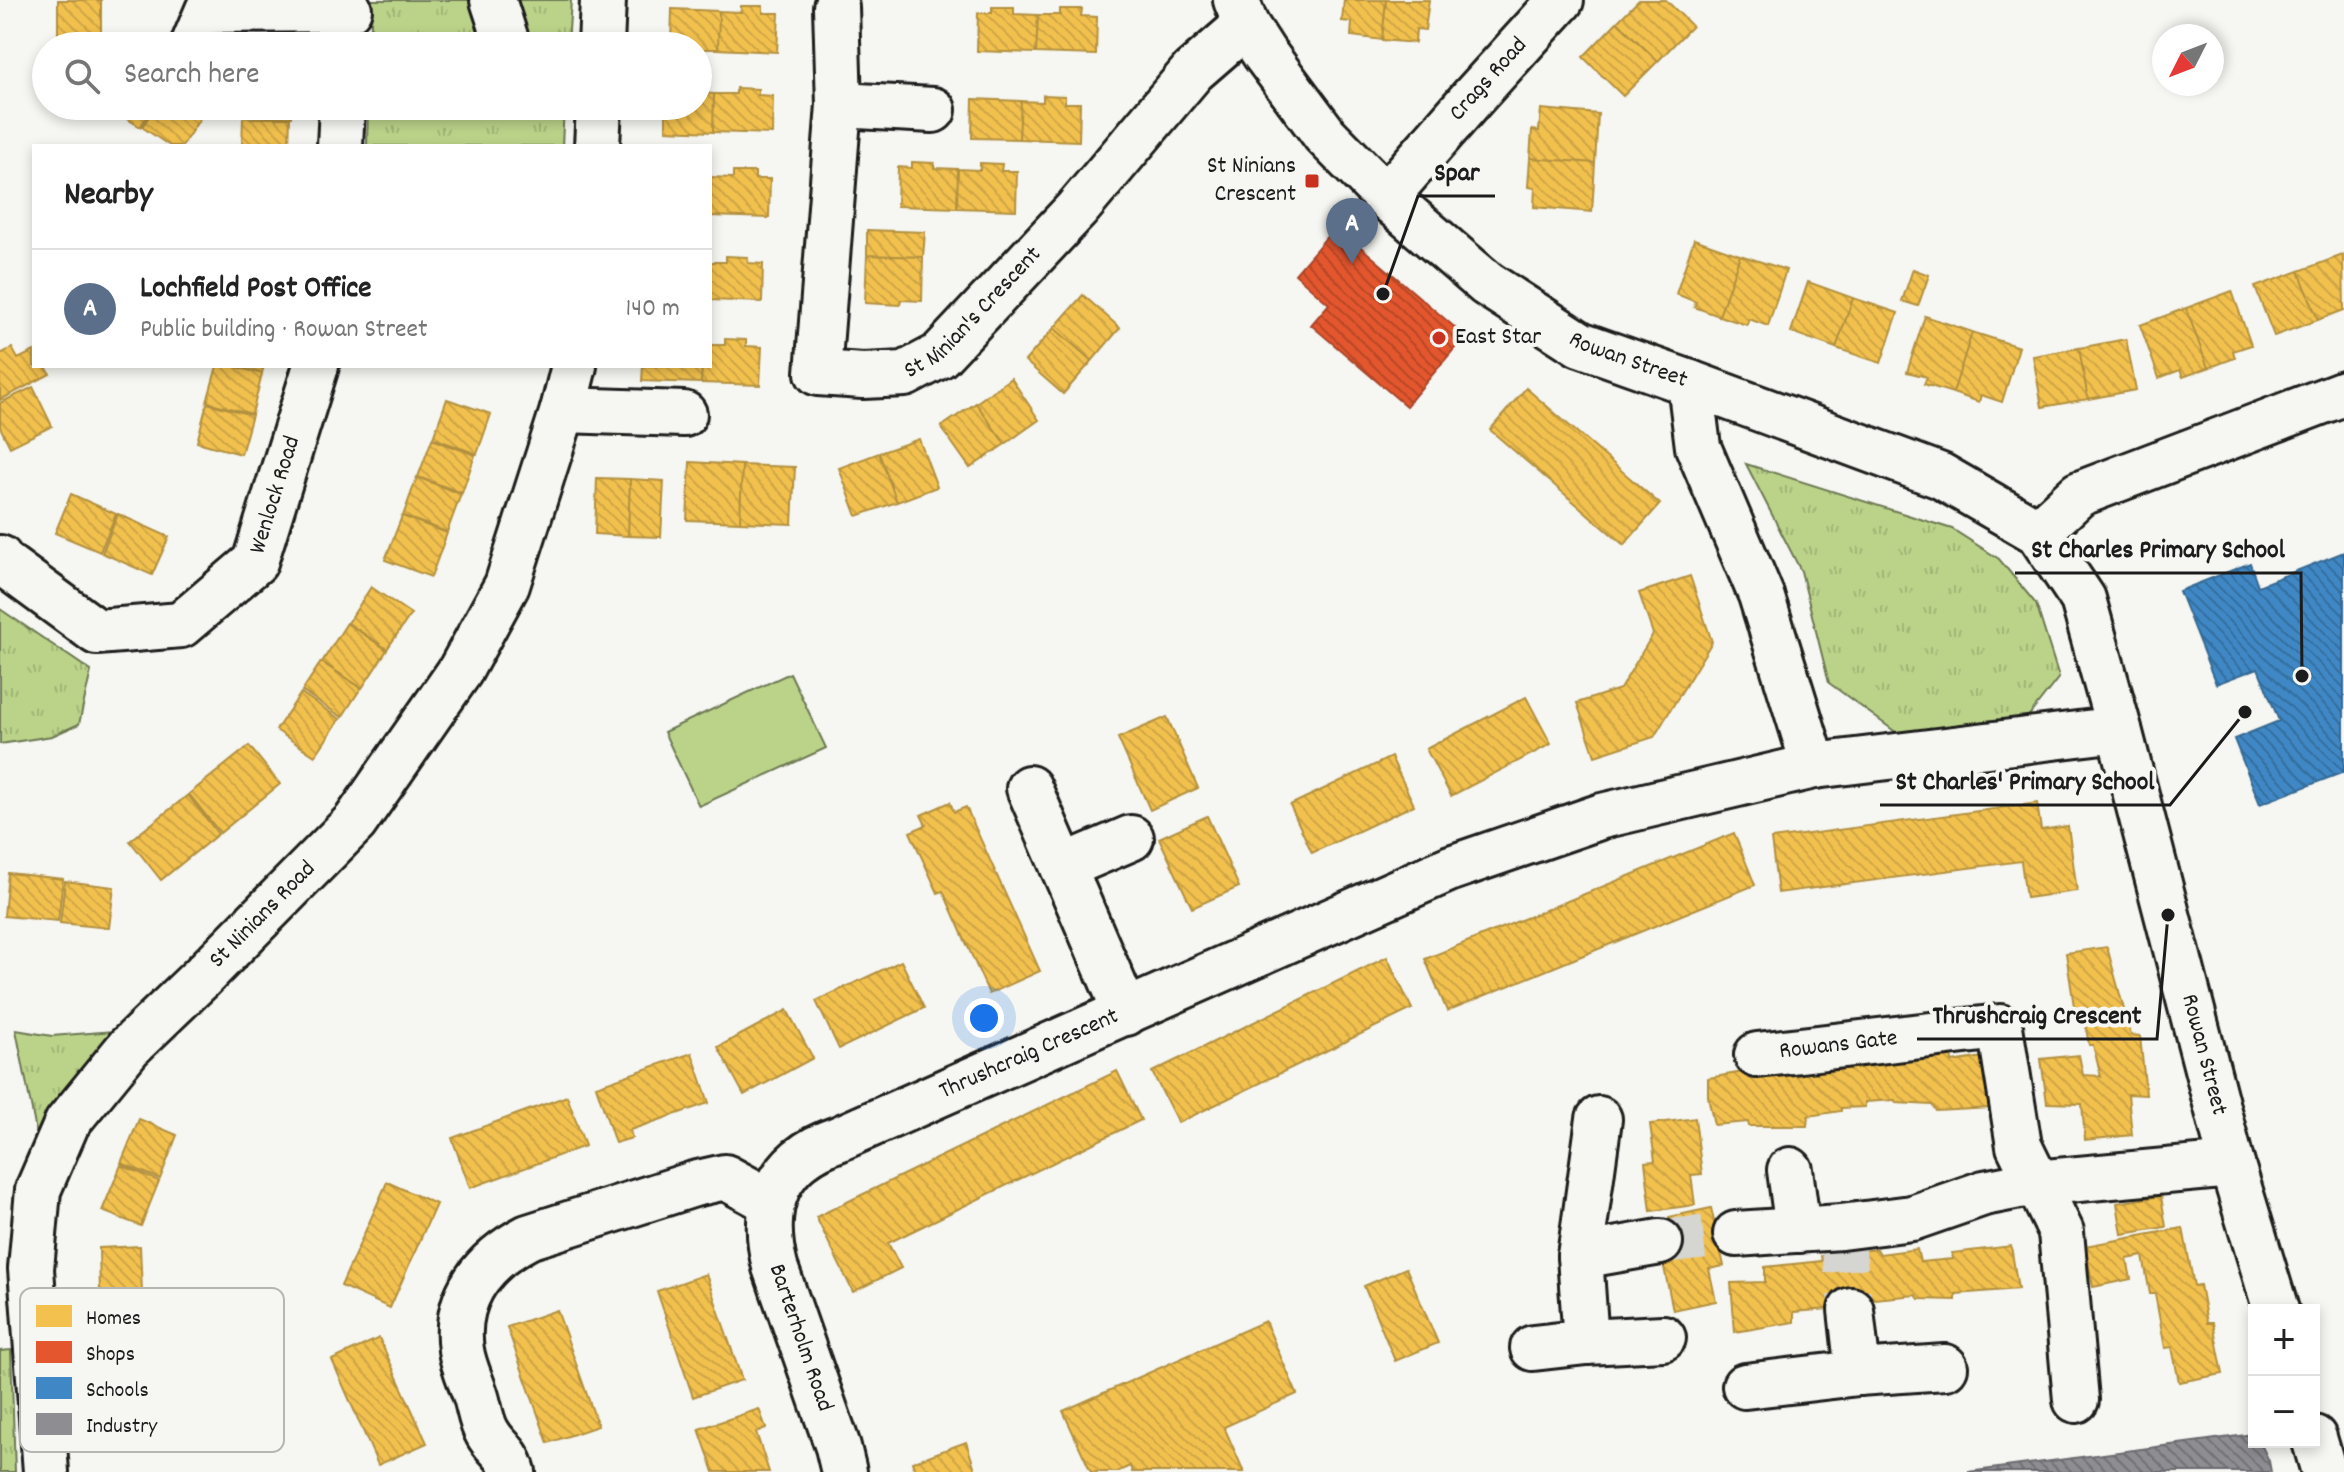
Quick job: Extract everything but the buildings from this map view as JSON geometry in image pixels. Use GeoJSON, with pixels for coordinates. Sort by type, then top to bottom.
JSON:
{"type":"FeatureCollection","features":[{"type":"Feature","properties":{"kind":"street"},"geometry":{"type":"LineString","coordinates":[[493,0],[503,32]]}},
{"type":"Feature","properties":{"kind":"street"},"geometry":{"type":"LineString","coordinates":[[602,32],[603,0]]}},
{"type":"Feature","properties":{"kind":"street","name":"Crags Road"},"geometry":{"type":"LineString","coordinates":[[1386,197],[1561,0]]}},
{"type":"Feature","properties":{"kind":"street","name":"St Ninian's Crescent"},"geometry":{"type":"LineString","coordinates":[[836,7],[839,105],[818,373],[863,376],[905,374],[939,356],[1077,209],[1241,12]]}},
{"type":"Feature","properties":{"kind":"street","name":"Rowan Street"},"geometry":{"type":"LineString","coordinates":[[1241,12],[1264,53],[1325,135],[1386,197],[1487,284],[1580,344],[1941,476],[2038,532],[2083,599],[2232,1165],[2274,1304]]}},
{"type":"Feature","properties":{"kind":"street"},"geometry":{"type":"LineString","coordinates":[[203,18],[348,18]]}},
{"type":"Feature","properties":{"kind":"street"},"geometry":{"type":"LineString","coordinates":[[839,105],[933,110]]}},
{"type":"Feature","properties":{"kind":"street"},"geometry":{"type":"LineString","coordinates":[[340,144],[341,120]]}},
{"type":"Feature","properties":{"kind":"street","name":"Wenlock Road"},"geometry":{"type":"LineString","coordinates":[[0,558],[97,632],[181,625],[255,562],[315,368]]}},
{"type":"Feature","properties":{"kind":"street","name":"St Ninians Road"},"geometry":{"type":"LineString","coordinates":[[32,1288],[31,1269],[38,1190],[67,1123],[129,1047],[355,822],[460,671],[507,585],[574,368]]}},
{"type":"Feature","properties":{"kind":"street"},"geometry":{"type":"LineString","coordinates":[[1690,383],[1698,447],[1761,595],[1814,766]]}},
{"type":"Feature","properties":{"kind":"street"},"geometry":{"type":"LineString","coordinates":[[2038,532],[2079,494],[2344,393]]}},
{"type":"Feature","properties":{"kind":"street"},"geometry":{"type":"LineString","coordinates":[[563,410],[684,414]]}},
{"type":"Feature","properties":{"kind":"street","name":"Thrushcraig Crescent"},"geometry":{"type":"LineString","coordinates":[[771,1202],[785,1174],[799,1158],[817,1146],[853,1133],[1472,861],[1602,816],[1814,766],[2119,729]]}},
{"type":"Feature","properties":{"kind":"street"},"geometry":{"type":"LineString","coordinates":[[1029,788],[1126,1013]]}},
{"type":"Feature","properties":{"kind":"street"},"geometry":{"type":"LineString","coordinates":[[1063,867],[1131,838]]}},
{"type":"Feature","properties":{"kind":"street","name":"Rowans Gate"},"geometry":{"type":"LineString","coordinates":[[1757,1055],[2000,1027],[2019,1146],[2061,1232],[2076,1400]]}},
{"type":"Feature","properties":{"kind":"street"},"geometry":{"type":"LineString","coordinates":[[1586,1342],[1580,1256],[1599,1119]]}},
{"type":"Feature","properties":{"kind":"street"},"geometry":{"type":"LineString","coordinates":[[1736,1234],[1912,1218],[1984,1193],[2035,1183],[2232,1165]]}},
{"type":"Feature","properties":{"kind":"street"},"geometry":{"type":"LineString","coordinates":[[1790,1170],[1798,1230]]}},
{"type":"Feature","properties":{"kind":"street"},"geometry":{"type":"LineString","coordinates":[[513,1472],[509,1457],[487,1432],[461,1349],[460,1327],[464,1305],[488,1264],[528,1237],[725,1177],[771,1202]]}},
{"type":"Feature","properties":{"kind":"street","name":"Barterholm Road"},"geometry":{"type":"LineString","coordinates":[[771,1202],[770,1246],[775,1267],[844,1472]]}},
{"type":"Feature","properties":{"kind":"street"},"geometry":{"type":"LineString","coordinates":[[1580,1256],[1660,1242]]}},
{"type":"Feature","properties":{"kind":"street"},"geometry":{"type":"LineString","coordinates":[[0,1314],[31,1269]]}},
{"type":"Feature","properties":{"kind":"street"},"geometry":{"type":"LineString","coordinates":[[1851,1310],[1858,1373]]}},
{"type":"Feature","properties":{"kind":"street"},"geometry":{"type":"LineString","coordinates":[[1533,1348],[1663,1338]]}},
{"type":"Feature","properties":{"kind":"street"},"geometry":{"type":"LineString","coordinates":[[1745,1386],[1945,1367]]}},
{"type":"Feature","properties":{"kind":"street"},"geometry":{"type":"LineString","coordinates":[[2317,1448],[2324,1472]]}},
{"type":"Feature","properties":{"kind":"street","name":"St Ninians Road"},"geometry":{"type":"LineString","coordinates":[[45,1452],[46,1472]]}},
{"type":"Feature","properties":{"kind":"green space"},"geometry":{"type":"Polygon","coordinates":[[[372,0],[571,0],[569,32],[371,32],[372,0]]]}},
{"type":"Feature","properties":{"kind":"green space"},"geometry":{"type":"Polygon","coordinates":[[[368,120],[563,120],[562,144],[367,144],[368,120]]]}},
{"type":"Feature","properties":{"kind":"green space"},"geometry":{"type":"Polygon","coordinates":[[[1746,464],[1952,529],[1999,559],[2036,604],[2059,677],[2023,723],[1897,733],[1829,683],[1801,571],[1746,464]]]}},
{"type":"Feature","properties":{"kind":"green space"},"geometry":{"type":"Polygon","coordinates":[[[0,609],[91,671],[79,724],[52,736],[0,744],[0,609]]]}},
{"type":"Feature","properties":{"kind":"green space"},"geometry":{"type":"Polygon","coordinates":[[[790,673],[826,748],[699,806],[664,732],[790,673]]]}},
{"type":"Feature","properties":{"kind":"green space"},"geometry":{"type":"Polygon","coordinates":[[[16,1030],[52,1036],[115,1031],[37,1136],[16,1030]]]}},
{"type":"Feature","properties":{"kind":"green space"},"geometry":{"type":"Polygon","coordinates":[[[11,1350],[15,1472],[0,1472],[0,1351],[11,1350]]]}},
{"type":"Feature","properties":{"kind":"tunnel"},"geometry":{"type":"LineString","coordinates":[[1841,1227],[1851,1310]]}},
{"type":"Feature","properties":{"kind":"tunnel"},"geometry":{"type":"LineString","coordinates":[[1660,1242],[1736,1234]]}},
{"type":"Feature","properties":{"kind":"place","name":"St Ninians Crescent"},"geometry":{"type":"Point","coordinates":[1312,181]}},
{"type":"Feature","properties":{"kind":"place","name":"Lochfield Post Office"},"geometry":{"type":"Point","coordinates":[1352,264]}},
{"type":"Feature","properties":{"kind":"place","name":"Spar"},"geometry":{"type":"Point","coordinates":[1383,294]}},
{"type":"Feature","properties":{"kind":"place","name":"East Star"},"geometry":{"type":"Point","coordinates":[1439,338]}},
{"type":"Feature","properties":{"kind":"place","name":"St Charles Primary School"},"geometry":{"type":"Point","coordinates":[2302,676]}},
{"type":"Feature","properties":{"kind":"place","name":"St Charles' Primary School"},"geometry":{"type":"Point","coordinates":[2245,712]}},
{"type":"Feature","properties":{"kind":"place","name":"Thrushcraig Crescent"},"geometry":{"type":"Point","coordinates":[2168,915]}}]}
